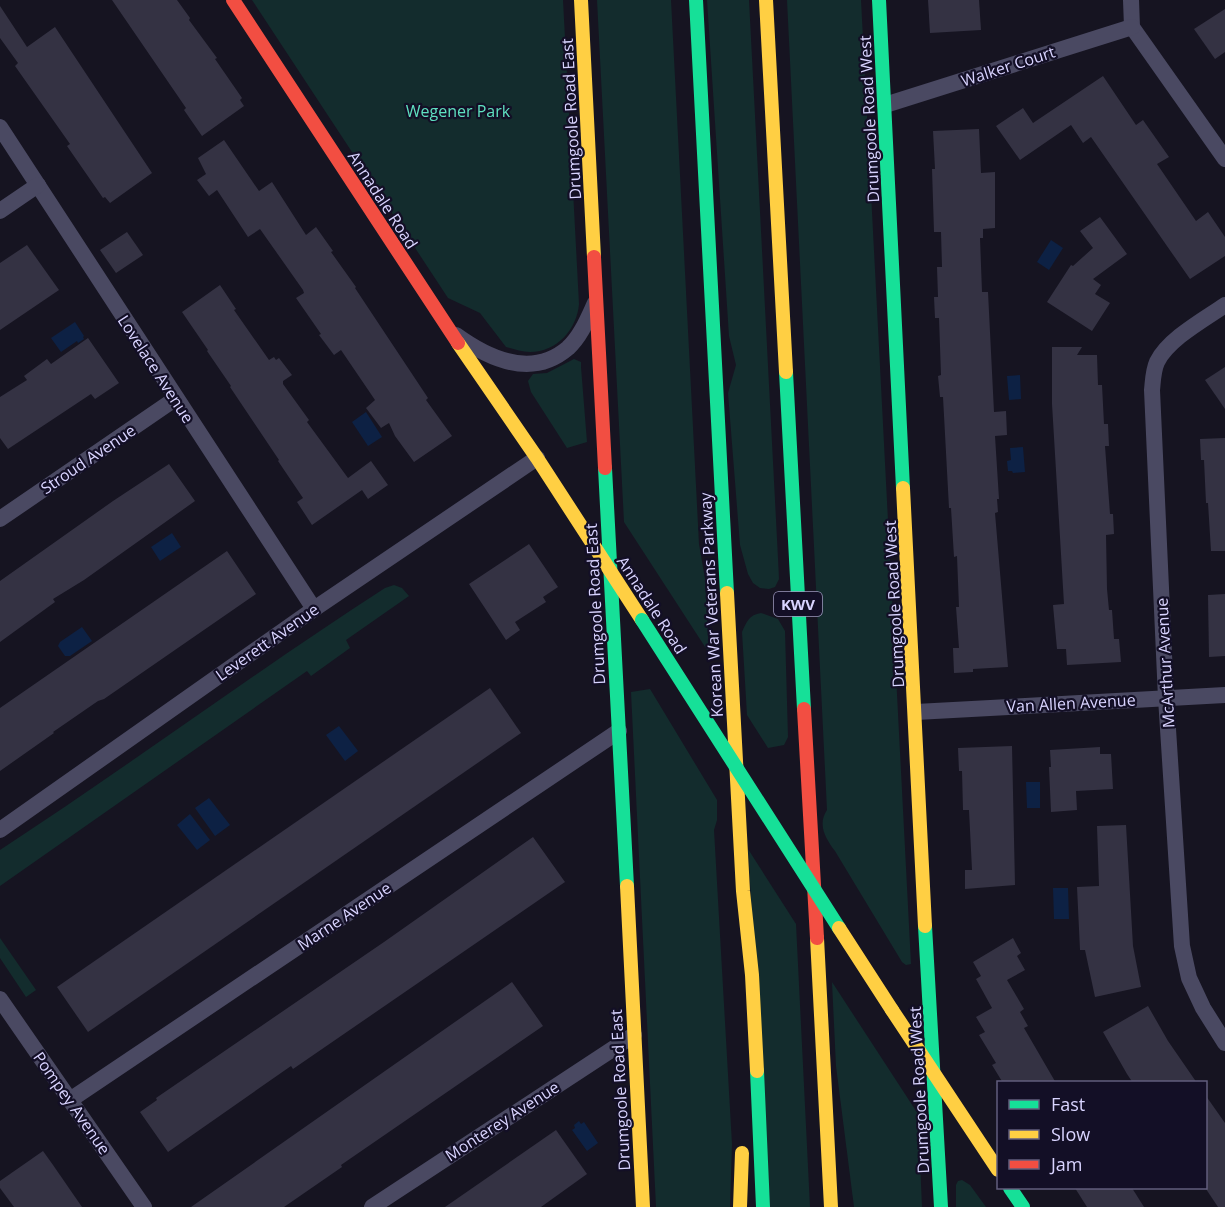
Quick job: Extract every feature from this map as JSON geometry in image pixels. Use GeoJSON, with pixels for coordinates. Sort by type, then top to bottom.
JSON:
{"type":"FeatureCollection","features":[{"type":"Feature","properties":{"kind":"main road","name":"Annadale Road"},"geometry":{"type":"LineString","coordinates":[[233,0],[448,329],[537,458],[892,1010],[997,1167]]}},
{"type":"Feature","properties":{"kind":"main road","name":"Drumgoole Road East"},"geometry":{"type":"LineString","coordinates":[[581,0],[643,1207]]}},
{"type":"Feature","properties":{"kind":"main road","name":"Korean War Veterans Parkway"},"geometry":{"type":"LineString","coordinates":[[696,0],[742,891],[752,975],[764,1207]]}},
{"type":"Feature","properties":{"kind":"main road","name":"KWV"},"geometry":{"type":"LineString","coordinates":[[766,0],[831,1207]]}},
{"type":"Feature","properties":{"kind":"main road","name":"Drumgoole Road West"},"geometry":{"type":"LineString","coordinates":[[879,0],[941,1207]]}},
{"type":"Feature","properties":{"kind":"main road"},"geometry":{"type":"LineString","coordinates":[[742,891],[740,975],[744,1080]]}},
{"type":"Feature","properties":{"kind":"main road"},"geometry":{"type":"LineString","coordinates":[[740,1207],[742,1143]]}},
{"type":"Feature","properties":{"kind":"main road"},"geometry":{"type":"LineString","coordinates":[[1011,1189],[1023,1207]]}},
{"type":"Feature","properties":{"kind":"street"},"geometry":{"type":"LineString","coordinates":[[1131,0],[1132,27],[1225,159]]}},
{"type":"Feature","properties":{"kind":"street","name":"Walker Court"},"geometry":{"type":"LineString","coordinates":[[885,105],[1132,27]]}},
{"type":"Feature","properties":{"kind":"street","name":"Lovelace Avenue"},"geometry":{"type":"LineString","coordinates":[[0,127],[175,399],[314,609]]}},
{"type":"Feature","properties":{"kind":"street"},"geometry":{"type":"LineString","coordinates":[[0,211],[38,185]]}},
{"type":"Feature","properties":{"kind":"street"},"geometry":{"type":"LineString","coordinates":[[448,329],[487,354],[505,362],[524,365],[540,362],[568,348],[584,327],[597,300]]}},
{"type":"Feature","properties":{"kind":"street","name":"McArthur Avenue"},"geometry":{"type":"LineString","coordinates":[[1225,305],[1173,342],[1158,362],[1153,376],[1152,402],[1166,698],[1182,946],[1189,978],[1203,1008],[1225,1043]]}},
{"type":"Feature","properties":{"kind":"street","name":"Stroud Avenue"},"geometry":{"type":"LineString","coordinates":[[0,519],[175,399]]}},
{"type":"Feature","properties":{"kind":"street","name":"Leverett Avenue"},"geometry":{"type":"LineString","coordinates":[[0,830],[314,609],[537,458]]}},
{"type":"Feature","properties":{"kind":"street","name":"Van Allen Avenue"},"geometry":{"type":"LineString","coordinates":[[916,712],[1225,695]]}},
{"type":"Feature","properties":{"kind":"street","name":"Marne Avenue"},"geometry":{"type":"LineString","coordinates":[[70,1100],[619,731]]}},
{"type":"Feature","properties":{"kind":"street","name":"Pompey Avenue"},"geometry":{"type":"LineString","coordinates":[[0,999],[144,1207]]}},
{"type":"Feature","properties":{"kind":"street","name":"Monterey Avenue"},"geometry":{"type":"LineString","coordinates":[[372,1207],[633,1035]]}},
{"type":"Feature","properties":{"kind":"green space","name":"Wegener Park"},"geometry":{"type":"Polygon","coordinates":[[[252,0],[563,0],[579,304],[574,322],[564,337],[549,348],[540,351],[527,352],[506,347],[480,313],[448,298],[252,0]]]}},
{"type":"Feature","properties":{"kind":"green space"},"geometry":{"type":"Polygon","coordinates":[[[597,0],[671,0],[699,544],[705,579],[709,653],[624,522],[597,0]]]}},
{"type":"Feature","properties":{"kind":"green space"},"geometry":{"type":"Polygon","coordinates":[[[707,0],[749,0],[779,579],[775,587],[769,589],[760,588],[753,583],[748,574],[740,545],[728,393],[736,365],[729,336],[707,0]]]}},
{"type":"Feature","properties":{"kind":"green space"},"geometry":{"type":"Polygon","coordinates":[[[787,0],[861,0],[911,964],[906,965],[829,842],[823,826],[827,810],[787,0]]]}},
{"type":"Feature","properties":{"kind":"green space"},"geometry":{"type":"Polygon","coordinates":[[[574,359],[581,362],[587,442],[567,448],[531,392],[528,381],[533,374],[547,373],[574,359]]]}},
{"type":"Feature","properties":{"kind":"green space"},"geometry":{"type":"Polygon","coordinates":[[[394,585],[402,588],[409,596],[346,640],[350,648],[311,676],[307,671],[0,886],[0,850],[336,620],[385,588],[394,585]]]}},
{"type":"Feature","properties":{"kind":"green space"},"geometry":{"type":"Polygon","coordinates":[[[761,613],[778,619],[785,631],[788,737],[784,745],[768,748],[747,715],[742,632],[749,619],[761,613]]]}},
{"type":"Feature","properties":{"kind":"green space"},"geometry":{"type":"Polygon","coordinates":[[[650,689],[717,800],[717,820],[714,830],[732,1144],[730,1207],[656,1207],[631,692],[650,689]]]}},
{"type":"Feature","properties":{"kind":"green space"},"geometry":{"type":"Polygon","coordinates":[[[748,849],[796,924],[810,1207],[770,1207],[748,849]]]}},
{"type":"Feature","properties":{"kind":"green space"},"geometry":{"type":"Polygon","coordinates":[[[0,938],[36,990],[26,997],[0,958],[0,938]]]}},
{"type":"Feature","properties":{"kind":"green space"},"geometry":{"type":"Polygon","coordinates":[[[832,982],[918,1114],[922,1207],[854,1207],[836,1066],[832,982]]]}},
{"type":"Feature","properties":{"kind":"green space"},"geometry":{"type":"Polygon","coordinates":[[[962,1180],[970,1185],[986,1207],[956,1207],[956,1185],[962,1180]]]}},
{"type":"Feature","properties":{"kind":"water"},"geometry":{"type":"Polygon","coordinates":[[[1051,240],[1063,248],[1049,270],[1037,262],[1051,240]]]}},
{"type":"Feature","properties":{"kind":"water"},"geometry":{"type":"Polygon","coordinates":[[[75,322],[84,339],[61,352],[51,338],[75,322]]]}},
{"type":"Feature","properties":{"kind":"water"},"geometry":{"type":"Polygon","coordinates":[[[1020,375],[1021,399],[1009,400],[1007,376],[1020,375]]]}},
{"type":"Feature","properties":{"kind":"water"},"geometry":{"type":"Polygon","coordinates":[[[366,412],[382,437],[368,446],[352,422],[366,412]]]}},
{"type":"Feature","properties":{"kind":"water"},"geometry":{"type":"Polygon","coordinates":[[[1023,447],[1025,472],[1008,471],[1007,461],[1011,460],[1010,448],[1023,447]]]}},
{"type":"Feature","properties":{"kind":"water"},"geometry":{"type":"Polygon","coordinates":[[[172,533],[181,547],[160,561],[151,547],[172,533]]]}},
{"type":"Feature","properties":{"kind":"water"},"geometry":{"type":"Polygon","coordinates":[[[82,627],[92,641],[70,656],[65,656],[58,646],[60,642],[82,627]]]}},
{"type":"Feature","properties":{"kind":"water"},"geometry":{"type":"Polygon","coordinates":[[[339,726],[358,751],[345,761],[326,735],[339,726]]]}},
{"type":"Feature","properties":{"kind":"water"},"geometry":{"type":"Polygon","coordinates":[[[1026,782],[1040,782],[1040,808],[1027,808],[1026,782]]]}},
{"type":"Feature","properties":{"kind":"water"},"geometry":{"type":"Polygon","coordinates":[[[209,798],[230,825],[215,836],[195,808],[209,798]]]}},
{"type":"Feature","properties":{"kind":"water"},"geometry":{"type":"Polygon","coordinates":[[[190,814],[210,840],[197,850],[177,825],[190,814]]]}},
{"type":"Feature","properties":{"kind":"water"},"geometry":{"type":"Polygon","coordinates":[[[1053,888],[1068,888],[1069,919],[1054,919],[1053,888]]]}},
{"type":"Feature","properties":{"kind":"water"},"geometry":{"type":"Polygon","coordinates":[[[579,1121],[581,1124],[584,1122],[598,1143],[587,1151],[572,1130],[579,1121]]]}},
{"type":"Feature","properties":{"kind":"building"},"geometry":{"type":"Polygon","coordinates":[[[112,0],[177,0],[217,58],[215,59],[242,98],[240,100],[244,106],[202,136],[184,110],[186,108],[112,0]]]}},
{"type":"Feature","properties":{"kind":"building"},"geometry":{"type":"Polygon","coordinates":[[[928,0],[979,0],[981,30],[930,33],[928,0]]]}},
{"type":"Feature","properties":{"kind":"building"},"geometry":{"type":"Polygon","coordinates":[[[0,6],[27,47],[55,27],[152,173],[110,203],[105,197],[103,198],[67,146],[70,144],[15,66],[18,63],[0,38],[0,6]]]}},
{"type":"Feature","properties":{"kind":"building"},"geometry":{"type":"Polygon","coordinates":[[[1225,9],[1225,52],[1215,59],[1194,29],[1225,9]]]}},
{"type":"Feature","properties":{"kind":"building"},"geometry":{"type":"Polygon","coordinates":[[[1103,76],[1136,125],[1143,120],[1169,157],[1157,164],[1196,221],[1208,212],[1225,237],[1225,256],[1190,279],[1091,137],[1083,143],[1071,125],[1020,160],[996,126],[1023,108],[1033,123],[1103,76]]]}},
{"type":"Feature","properties":{"kind":"building"},"geometry":{"type":"Polygon","coordinates":[[[979,129],[981,173],[995,172],[995,228],[983,229],[983,238],[980,238],[982,292],[988,292],[994,412],[1006,411],[1007,435],[995,436],[999,499],[997,499],[998,512],[995,513],[1008,667],[973,669],[973,672],[954,673],[953,648],[959,648],[956,607],[959,607],[957,556],[954,557],[951,508],[949,508],[943,397],[940,397],[938,376],[941,375],[939,318],[935,318],[934,297],[938,297],[937,267],[942,267],[941,232],[934,232],[933,131],[979,129]]]}},
{"type":"Feature","properties":{"kind":"building"},"geometry":{"type":"Polygon","coordinates":[[[224,140],[259,191],[272,182],[306,235],[316,227],[428,398],[426,400],[452,436],[414,462],[395,436],[389,423],[381,428],[366,408],[375,400],[341,350],[334,355],[319,335],[321,334],[296,298],[304,293],[303,290],[260,229],[248,237],[217,190],[209,196],[197,180],[206,174],[198,158],[224,140]]]}},
{"type":"Feature","properties":{"kind":"building"},"geometry":{"type":"Polygon","coordinates":[[[1100,217],[1127,254],[1093,279],[1101,285],[1095,294],[1110,303],[1092,331],[1047,302],[1071,265],[1073,266],[1093,248],[1080,231],[1100,217]]]}},
{"type":"Feature","properties":{"kind":"building"},"geometry":{"type":"Polygon","coordinates":[[[127,232],[143,255],[116,273],[100,250],[127,232]]]}},
{"type":"Feature","properties":{"kind":"building"},"geometry":{"type":"Polygon","coordinates":[[[27,245],[59,290],[0,330],[0,263],[27,245]]]}},
{"type":"Feature","properties":{"kind":"building"},"geometry":{"type":"Polygon","coordinates":[[[220,285],[236,309],[234,310],[269,360],[274,357],[276,360],[279,358],[292,375],[283,381],[283,384],[309,420],[307,422],[348,478],[371,461],[388,485],[368,499],[362,490],[312,525],[297,502],[303,498],[182,312],[220,285]]]}},
{"type":"Feature","properties":{"kind":"building"},"geometry":{"type":"Polygon","coordinates":[[[88,338],[119,383],[95,399],[91,394],[8,449],[0,438],[0,397],[27,380],[24,376],[47,359],[51,364],[88,338]]]}},
{"type":"Feature","properties":{"kind":"building"},"geometry":{"type":"Polygon","coordinates":[[[1052,347],[1082,347],[1077,355],[1097,355],[1098,385],[1102,385],[1104,424],[1108,424],[1109,446],[1105,446],[1110,514],[1113,514],[1114,534],[1106,535],[1107,589],[1109,610],[1112,610],[1114,639],[1119,639],[1121,662],[1067,665],[1066,649],[1057,649],[1053,605],[1064,604],[1052,404],[1052,347]]]}},
{"type":"Feature","properties":{"kind":"building"},"geometry":{"type":"Polygon","coordinates":[[[1225,367],[1225,409],[1205,380],[1225,367]]]}},
{"type":"Feature","properties":{"kind":"building"},"geometry":{"type":"Polygon","coordinates":[[[1225,438],[1225,551],[1211,551],[1204,460],[1201,460],[1200,439],[1225,438]]]}},
{"type":"Feature","properties":{"kind":"building"},"geometry":{"type":"Polygon","coordinates":[[[169,464],[195,501],[84,580],[53,599],[55,602],[0,642],[0,581],[169,464]]]}},
{"type":"Feature","properties":{"kind":"building"},"geometry":{"type":"Polygon","coordinates":[[[529,544],[558,587],[543,597],[546,602],[515,622],[520,630],[506,640],[469,584],[529,544]]]}},
{"type":"Feature","properties":{"kind":"building"},"geometry":{"type":"Polygon","coordinates":[[[227,551],[256,594],[53,732],[0,771],[0,708],[227,551]]]}},
{"type":"Feature","properties":{"kind":"building"},"geometry":{"type":"Polygon","coordinates":[[[1225,594],[1225,656],[1209,657],[1208,595],[1225,594]]]}},
{"type":"Feature","properties":{"kind":"building"},"geometry":{"type":"Polygon","coordinates":[[[490,688],[521,733],[88,1032],[57,987],[490,688]]]}},
{"type":"Feature","properties":{"kind":"building"},"geometry":{"type":"Polygon","coordinates":[[[1012,746],[1015,885],[965,889],[965,870],[972,870],[969,810],[963,810],[962,771],[959,771],[958,748],[1012,746]]]}},
{"type":"Feature","properties":{"kind":"building"},"geometry":{"type":"Polygon","coordinates":[[[1100,747],[1100,754],[1111,754],[1113,789],[1076,791],[1077,810],[1051,812],[1050,750],[1100,747]]]}},
{"type":"Feature","properties":{"kind":"building"},"geometry":{"type":"Polygon","coordinates":[[[1126,825],[1133,946],[1141,987],[1095,997],[1085,950],[1080,950],[1077,887],[1099,886],[1097,826],[1126,825]]]}},
{"type":"Feature","properties":{"kind":"building"},"geometry":{"type":"Polygon","coordinates":[[[533,837],[565,882],[293,1069],[291,1066],[168,1152],[140,1112],[157,1100],[156,1098],[533,837]]]}},
{"type":"Feature","properties":{"kind":"building"},"geometry":{"type":"Polygon","coordinates":[[[1013,938],[1021,953],[1017,956],[1025,970],[1007,980],[1024,1009],[1020,1012],[1028,1026],[1024,1028],[1055,1081],[1002,1081],[992,1065],[996,1063],[979,1035],[985,1032],[976,1017],[992,1008],[976,979],[981,976],[973,962],[1013,938]]]}},
{"type":"Feature","properties":{"kind":"building"},"geometry":{"type":"Polygon","coordinates":[[[512,982],[543,1026],[341,1165],[342,1167],[284,1207],[191,1207],[512,982]]]}},
{"type":"Feature","properties":{"kind":"building"},"geometry":{"type":"Polygon","coordinates":[[[1148,1006],[1168,1041],[1196,1081],[1132,1081],[1103,1032],[1148,1006]]]}},
{"type":"Feature","properties":{"kind":"building"},"geometry":{"type":"Polygon","coordinates":[[[1207,1097],[1225,1123],[1225,1207],[1218,1207],[1206,1189],[1207,1097]]]}},
{"type":"Feature","properties":{"kind":"building"},"geometry":{"type":"Polygon","coordinates":[[[556,1130],[587,1174],[541,1207],[445,1207],[556,1130]]]}},
{"type":"Feature","properties":{"kind":"building"},"geometry":{"type":"Polygon","coordinates":[[[43,1151],[82,1207],[14,1207],[0,1188],[0,1181],[43,1151]]]}},
{"type":"Feature","properties":{"kind":"building"},"geometry":{"type":"Polygon","coordinates":[[[1076,1189],[1133,1189],[1144,1207],[1087,1207],[1076,1189]]]}},
{"type":"Feature","properties":{"kind":"traffic: fast"},"geometry":{"type":"LineString","coordinates":[[696,0],[727,593]]}},
{"type":"Feature","properties":{"kind":"traffic: fast"},"geometry":{"type":"LineString","coordinates":[[879,0],[903,488]]}},
{"type":"Feature","properties":{"kind":"traffic: fast"},"geometry":{"type":"LineString","coordinates":[[786,372],[804,709]]}},
{"type":"Feature","properties":{"kind":"traffic: fast"},"geometry":{"type":"LineString","coordinates":[[605,468],[627,886]]}},
{"type":"Feature","properties":{"kind":"traffic: fast"},"geometry":{"type":"LineString","coordinates":[[642,620],[839,928]]}},
{"type":"Feature","properties":{"kind":"traffic: fast"},"geometry":{"type":"LineString","coordinates":[[925,926],[941,1207]]}},
{"type":"Feature","properties":{"kind":"traffic: fast"},"geometry":{"type":"LineString","coordinates":[[757,1071],[763,1207]]}},
{"type":"Feature","properties":{"kind":"traffic: fast"},"geometry":{"type":"LineString","coordinates":[[1011,1189],[1023,1207]]}},
{"type":"Feature","properties":{"kind":"traffic: slow"},"geometry":{"type":"LineString","coordinates":[[581,0],[594,257]]}},
{"type":"Feature","properties":{"kind":"traffic: slow"},"geometry":{"type":"LineString","coordinates":[[766,0],[786,372]]}},
{"type":"Feature","properties":{"kind":"traffic: slow"},"geometry":{"type":"LineString","coordinates":[[458,343],[537,458],[642,620]]}},
{"type":"Feature","properties":{"kind":"traffic: slow"},"geometry":{"type":"LineString","coordinates":[[903,488],[925,926]]}},
{"type":"Feature","properties":{"kind":"traffic: slow"},"geometry":{"type":"LineString","coordinates":[[727,593],[743,891],[752,975],[757,1071]]}},
{"type":"Feature","properties":{"kind":"traffic: slow"},"geometry":{"type":"LineString","coordinates":[[627,886],[643,1207]]}},
{"type":"Feature","properties":{"kind":"traffic: slow"},"geometry":{"type":"LineString","coordinates":[[839,928],[892,1010]]}},
{"type":"Feature","properties":{"kind":"traffic: slow"},"geometry":{"type":"LineString","coordinates":[[817,938],[831,1207]]}},
{"type":"Feature","properties":{"kind":"traffic: slow"},"geometry":{"type":"LineString","coordinates":[[892,1010],[997,1168]]}},
{"type":"Feature","properties":{"kind":"traffic: slow"},"geometry":{"type":"LineString","coordinates":[[740,1207],[742,1153]]}},
{"type":"Feature","properties":{"kind":"traffic: jam"},"geometry":{"type":"LineString","coordinates":[[233,0],[458,343]]}},
{"type":"Feature","properties":{"kind":"traffic: jam"},"geometry":{"type":"LineString","coordinates":[[594,257],[605,468]]}},
{"type":"Feature","properties":{"kind":"traffic: jam"},"geometry":{"type":"LineString","coordinates":[[804,709],[817,938]]}}]}
